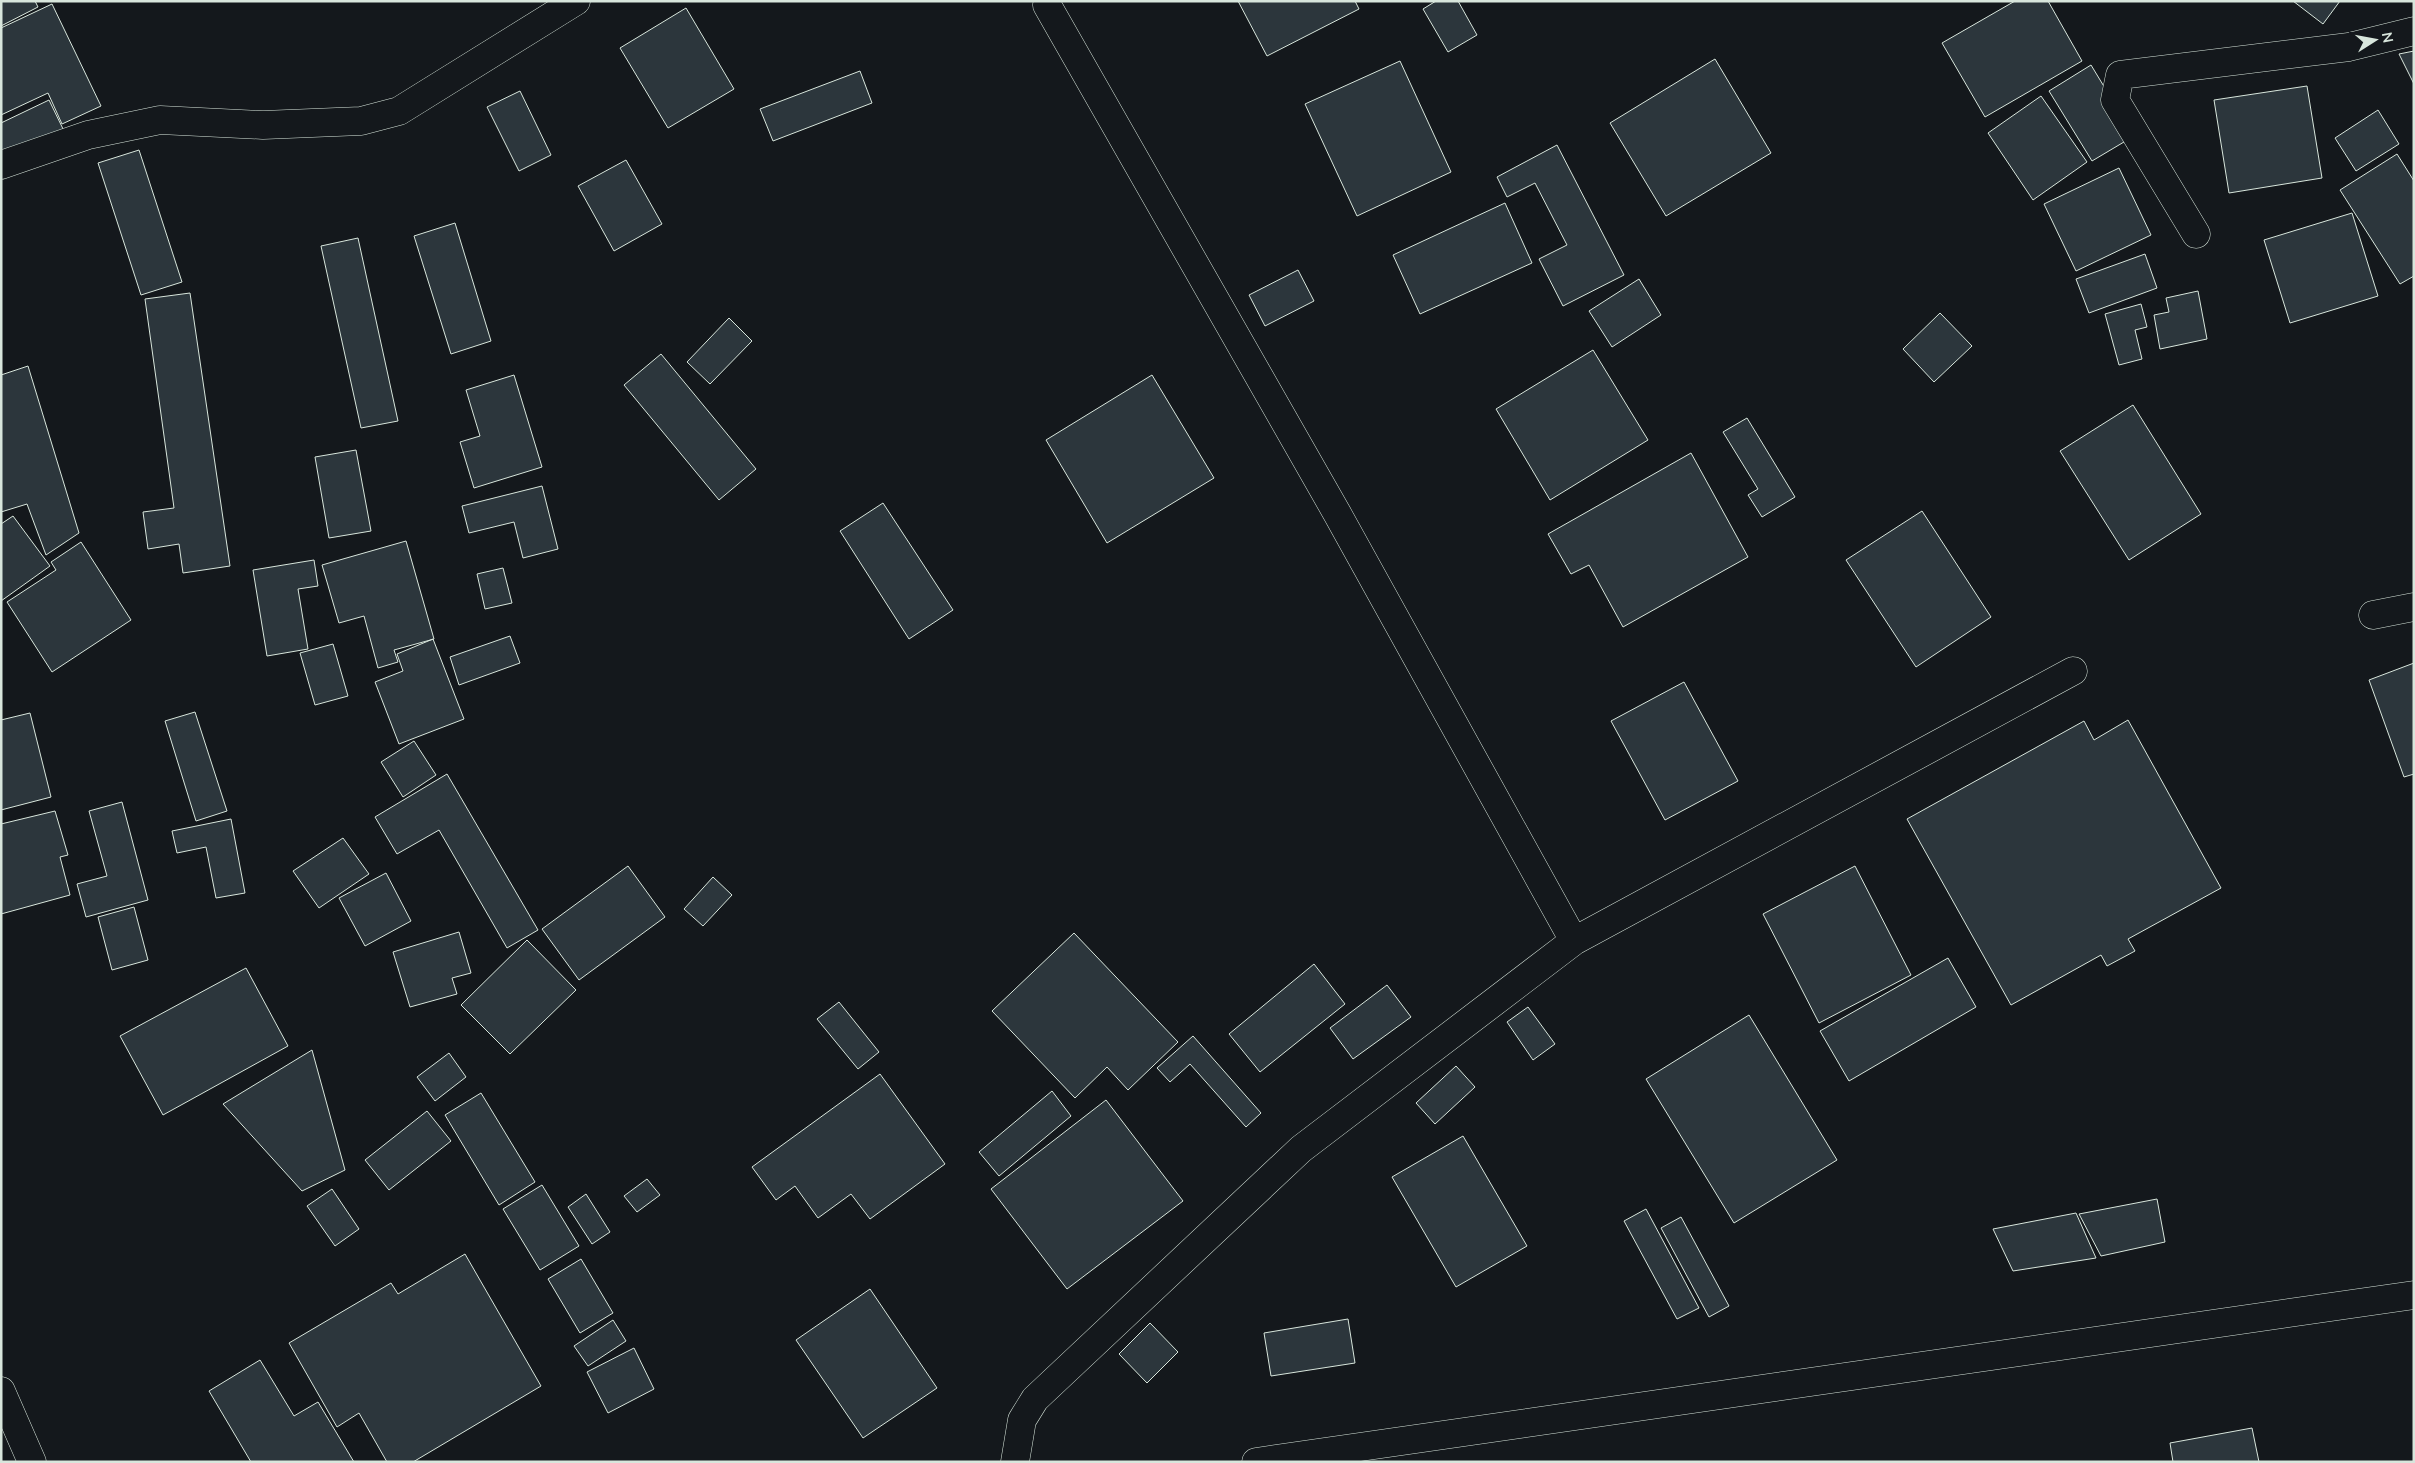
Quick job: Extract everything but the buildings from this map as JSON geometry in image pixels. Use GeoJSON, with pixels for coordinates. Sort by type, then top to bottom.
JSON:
{"type":"FeatureCollection","features":[{"type":"Feature","properties":{"kind":"street"},"geometry":{"type":"LineString","coordinates":[[1,165],[88,136],[160,120],[263,125],[360,122],[399,112],[576,1]]}},
{"type":"Feature","properties":{"kind":"street"},"geometry":{"type":"LineString","coordinates":[[1046,5],[1343,524],[1574,940]]}},
{"type":"Feature","properties":{"kind":"street"},"geometry":{"type":"LineString","coordinates":[[2196,234],[2115,100],[2120,75],[2349,47],[2414,31]]}},
{"type":"Feature","properties":{"kind":"street"},"geometry":{"type":"LineString","coordinates":[[2372,615],[2414,607]]}},
{"type":"Feature","properties":{"kind":"street"},"geometry":{"type":"LineString","coordinates":[[1016,1462],[1022,1420],[1034,1399],[1301,1149],[1574,940],[2072,671]]}},
{"type":"Feature","properties":{"kind":"street"},"geometry":{"type":"LineString","coordinates":[[1256,1462],[2414,1295]]}},
{"type":"Feature","properties":{"kind":"street"},"geometry":{"type":"LineString","coordinates":[[1,1392],[32,1462]]}}]}
